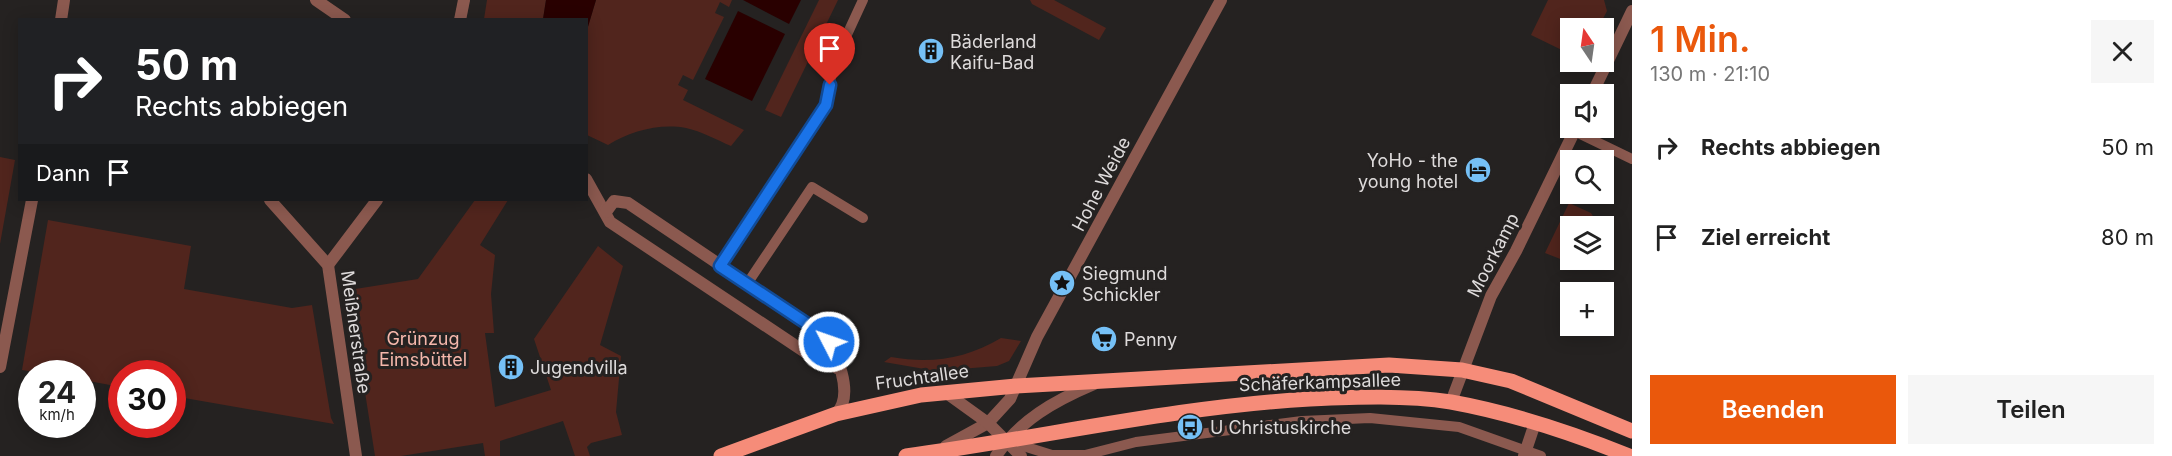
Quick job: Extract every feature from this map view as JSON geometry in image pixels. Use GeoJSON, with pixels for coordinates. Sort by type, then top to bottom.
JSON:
{"type":"FeatureCollection","features":[{"type":"Feature","properties":{"kind":"main road","name":"Schäferkampsallee"},"geometry":{"type":"LineString","coordinates":[[1016,386],[1389,365],[1462,370],[1511,381],[1632,431]]}},
{"type":"Feature","properties":{"kind":"main road","name":"Fruchtallee"},"geometry":{"type":"LineString","coordinates":[[721,456],[836,414],[886,401],[945,392],[1016,386]]}},
{"type":"Feature","properties":{"kind":"main road","name":"Schäferkampsallee"},"geometry":{"type":"LineString","coordinates":[[1007,440],[1136,417],[1263,402],[1370,398],[1451,402],[1535,423],[1629,456]]}},
{"type":"Feature","properties":{"kind":"main road"},"geometry":{"type":"LineString","coordinates":[[913,455],[1007,440]]}},
{"type":"Feature","properties":{"kind":"street"},"geometry":{"type":"LineString","coordinates":[[61,18],[64,0]]}},
{"type":"Feature","properties":{"kind":"street"},"geometry":{"type":"LineString","coordinates":[[316,0],[342,18]]}},
{"type":"Feature","properties":{"kind":"street"},"geometry":{"type":"LineString","coordinates":[[460,18],[464,0]]}},
{"type":"Feature","properties":{"kind":"street","name":"Hohe Weide"},"geometry":{"type":"LineString","coordinates":[[1016,386],[1037,337],[1221,0]]}},
{"type":"Feature","properties":{"kind":"street"},"geometry":{"type":"LineString","coordinates":[[1597,84],[1632,11]]}},
{"type":"Feature","properties":{"kind":"street","name":"Moorkamp"},"geometry":{"type":"LineString","coordinates":[[1451,402],[1491,296],[1516,251],[1571,138]]}},
{"type":"Feature","properties":{"kind":"street"},"geometry":{"type":"LineString","coordinates":[[588,182],[608,219],[615,226],[808,354],[828,360],[840,372]]}},
{"type":"Feature","properties":{"kind":"street"},"geometry":{"type":"LineString","coordinates":[[0,367],[32,201]]}},
{"type":"Feature","properties":{"kind":"street","name":"Meißnerstraße"},"geometry":{"type":"LineString","coordinates":[[271,201],[328,265],[356,456]]}},
{"type":"Feature","properties":{"kind":"street"},"geometry":{"type":"LineString","coordinates":[[328,265],[376,201]]}},
{"type":"Feature","properties":{"kind":"street"},"geometry":{"type":"LineString","coordinates":[[606,212],[611,203],[624,201],[821,333],[829,342],[840,372],[845,397],[836,414]]}},
{"type":"Feature","properties":{"kind":"street"},"geometry":{"type":"LineString","coordinates":[[996,456],[1007,440],[1038,412],[1098,383]]}},
{"type":"Feature","properties":{"kind":"street"},"geometry":{"type":"LineString","coordinates":[[913,455],[954,444],[988,423],[1005,407],[1016,386]]}},
{"type":"Feature","properties":{"kind":"street"},"geometry":{"type":"LineString","coordinates":[[945,392],[988,423],[1021,456]]}},
{"type":"Feature","properties":{"kind":"street"},"geometry":{"type":"LineString","coordinates":[[1526,453],[1535,423]]}},
{"type":"Feature","properties":{"kind":"lane"},"geometry":{"type":"LineString","coordinates":[[720,266],[826,105],[833,65],[863,0]]}},
{"type":"Feature","properties":{"kind":"lane"},"geometry":{"type":"LineString","coordinates":[[1592,138],[1632,159]]}},
{"type":"Feature","properties":{"kind":"lane"},"geometry":{"type":"LineString","coordinates":[[747,284],[812,186],[863,218]]}},
{"type":"Feature","properties":{"kind":"lane"},"geometry":{"type":"LineString","coordinates":[[1007,440],[1021,447],[1052,455],[1085,455],[1148,441],[1311,420],[1370,418],[1459,427],[1526,453],[1541,456]]}},
{"type":"Feature","properties":{"kind":"green space"},"geometry":{"type":"Polygon","coordinates":[[[487,0],[546,0],[543,18],[484,18],[487,0]]]}},
{"type":"Feature","properties":{"kind":"green space"},"geometry":{"type":"Polygon","coordinates":[[[596,0],[732,0],[729,7],[720,2],[715,13],[724,17],[693,80],[683,75],[678,85],[688,90],[683,100],[744,130],[731,146],[697,131],[676,127],[646,129],[608,145],[588,135],[588,27],[596,0]]]}},
{"type":"Feature","properties":{"kind":"green space"},"geometry":{"type":"Polygon","coordinates":[[[819,0],[838,0],[781,117],[765,110],[819,0]]]}},
{"type":"Feature","properties":{"kind":"green space"},"geometry":{"type":"Polygon","coordinates":[[[1030,0],[1054,0],[1106,28],[1099,40],[1032,4],[1030,0]]]}},
{"type":"Feature","properties":{"kind":"green space"},"geometry":{"type":"Polygon","coordinates":[[[1548,0],[1604,0],[1607,11],[1603,18],[1560,18],[1560,49],[1531,35],[1548,0]]]}},
{"type":"Feature","properties":{"kind":"green space"},"geometry":{"type":"Polygon","coordinates":[[[0,157],[15,160],[0,244],[0,157]]]}},
{"type":"Feature","properties":{"kind":"green space","name":"Grünzug Eimsbüttel"},"geometry":{"type":"Polygon","coordinates":[[[474,201],[507,201],[480,245],[495,255],[491,294],[494,333],[485,333],[495,407],[551,390],[534,339],[598,246],[623,266],[600,345],[621,356],[616,412],[622,435],[591,443],[587,447],[590,456],[575,456],[563,421],[500,441],[500,456],[485,456],[483,443],[401,456],[375,456],[349,290],[418,279],[474,201]]]}},
{"type":"Feature","properties":{"kind":"green space"},"geometry":{"type":"Polygon","coordinates":[[[1569,204],[1571,204],[1593,216],[1563,216],[1569,204]]]}},
{"type":"Feature","properties":{"kind":"green space"},"geometry":{"type":"Polygon","coordinates":[[[48,220],[191,246],[184,289],[292,308],[312,305],[331,418],[334,424],[186,398],[186,360],[108,360],[108,385],[96,382],[96,360],[24,360],[48,220]]]}},
{"type":"Feature","properties":{"kind":"green space"},"geometry":{"type":"Polygon","coordinates":[[[1560,222],[1560,259],[1545,253],[1560,222]]]}},
{"type":"Feature","properties":{"kind":"green space"},"geometry":{"type":"Polygon","coordinates":[[[1001,338],[1021,341],[1009,361],[997,366],[936,371],[884,362],[891,357],[920,360],[948,358],[975,351],[1001,338]]]}},
{"type":"Feature","properties":{"kind":"shaded area"},"geometry":{"type":"Polygon","coordinates":[[[546,0],[596,0],[588,27],[588,18],[543,18],[546,0]]]}},
{"type":"Feature","properties":{"kind":"shaded area"},"geometry":{"type":"Polygon","coordinates":[[[743,0],[801,0],[789,24],[743,0]]]}},
{"type":"Feature","properties":{"kind":"shaded area"},"geometry":{"type":"Polygon","coordinates":[[[738,11],[785,34],[752,101],[705,79],[738,11]]]}},
{"type":"Feature","properties":{"kind":"place","name":"Bäderland Kaifu-Bad"},"geometry":{"type":"Point","coordinates":[931,51]}},
{"type":"Feature","properties":{"kind":"place","name":"YoHo - the young hotel"},"geometry":{"type":"Point","coordinates":[1478,170]}},
{"type":"Feature","properties":{"kind":"place","name":"Siegmund Schickler"},"geometry":{"type":"Point","coordinates":[1062,283]}},
{"type":"Feature","properties":{"kind":"place","name":"Penny"},"geometry":{"type":"Point","coordinates":[1104,339]}},
{"type":"Feature","properties":{"kind":"place","name":"Jugendvilla"},"geometry":{"type":"Point","coordinates":[511,367]}},
{"type":"Feature","properties":{"kind":"place","name":"U Christuskirche"},"geometry":{"type":"Point","coordinates":[1190,427]}},
{"type":"Feature","properties":{"kind":"route"},"geometry":{"type":"LineString","coordinates":[[829,342],[821,333],[720,266],[826,105],[830,85]]}}]}
